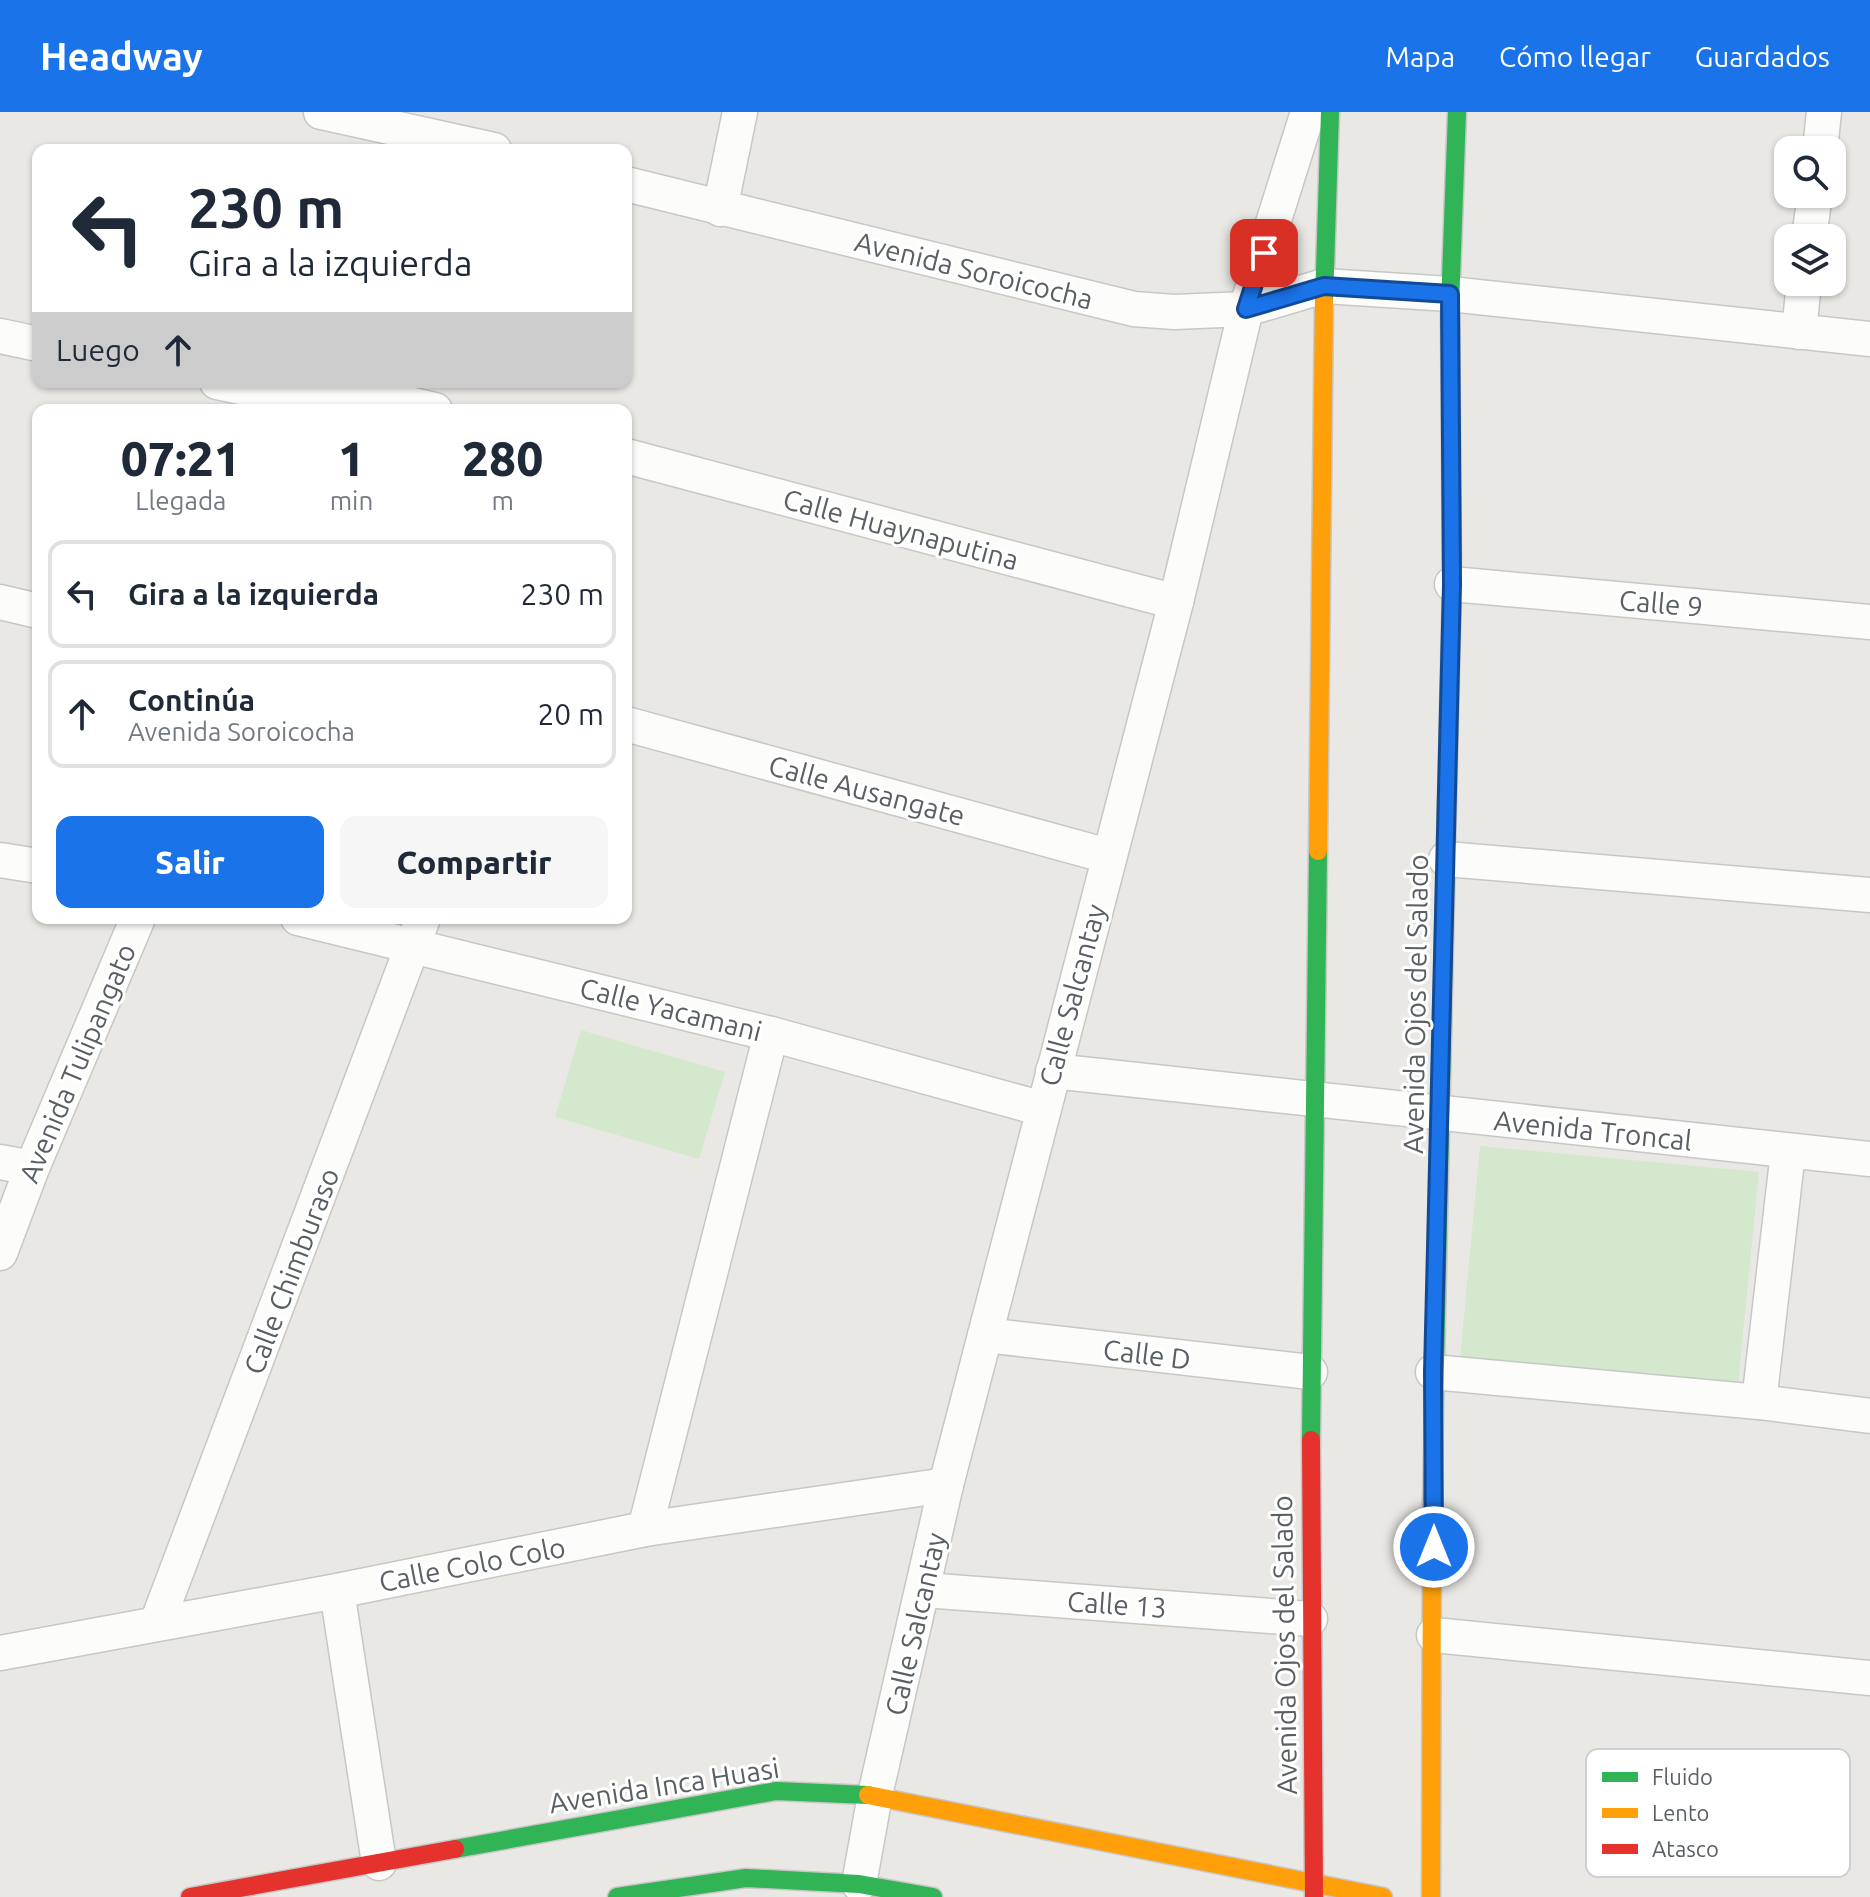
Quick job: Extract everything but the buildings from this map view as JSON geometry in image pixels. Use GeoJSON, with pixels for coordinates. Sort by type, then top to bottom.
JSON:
{"type":"FeatureCollection","features":[{"type":"Feature","properties":{"kind":"street"},"geometry":{"type":"LineString","coordinates":[[321,112],[437,132],[475,144]]}},
{"type":"Feature","properties":{"kind":"street"},"geometry":{"type":"LineString","coordinates":[[720,209],[740,112]]}},
{"type":"Feature","properties":{"kind":"street","name":"Calle Salcantay"},"geometry":{"type":"LineString","coordinates":[[859,1884],[875,1795],[946,1485],[1176,602],[1246,309],[1308,112]]}},
{"type":"Feature","properties":{"kind":"street","name":"Avenida Ojos del Salado"},"geometry":{"type":"LineString","coordinates":[[1314,1889],[1310,1372],[1316,1099],[1324,286],[1330,112]]}},
{"type":"Feature","properties":{"kind":"street","name":"Avenida Ojos del Salado"},"geometry":{"type":"LineString","coordinates":[[1431,1897],[1433,1372],[1452,584],[1450,294],[1457,112]]}},
{"type":"Feature","properties":{"kind":"street"},"geometry":{"type":"LineString","coordinates":[[1821,136],[1824,112]]}},
{"type":"Feature","properties":{"kind":"street","name":"Avenida Soroicocha"},"geometry":{"type":"LineString","coordinates":[[632,186],[1134,309],[1174,312],[1246,309],[1324,286]]}},
{"type":"Feature","properties":{"kind":"street"},"geometry":{"type":"LineString","coordinates":[[1324,286],[1450,294],[1870,339]]}},
{"type":"Feature","properties":{"kind":"street"},"geometry":{"type":"LineString","coordinates":[[1799,332],[1803,296]]}},
{"type":"Feature","properties":{"kind":"street"},"geometry":{"type":"LineString","coordinates":[[0,336],[32,343]]}},
{"type":"Feature","properties":{"kind":"street"},"geometry":{"type":"LineString","coordinates":[[245,388],[288,397],[365,394],[409,404]]}},
{"type":"Feature","properties":{"kind":"street","name":"Calle Huaynaputina"},"geometry":{"type":"LineString","coordinates":[[632,458],[1176,602]]}},
{"type":"Feature","properties":{"kind":"street","name":"Calle 9"},"geometry":{"type":"LineString","coordinates":[[1452,584],[1870,622]]}},
{"type":"Feature","properties":{"kind":"street"},"geometry":{"type":"LineString","coordinates":[[0,602],[32,610]]}},
{"type":"Feature","properties":{"kind":"street","name":"Calle Ausangate"},"geometry":{"type":"LineString","coordinates":[[632,726],[1108,856]]}},
{"type":"Feature","properties":{"kind":"street"},"geometry":{"type":"LineString","coordinates":[[1446,859],[1870,895]]}},
{"type":"Feature","properties":{"kind":"street"},"geometry":{"type":"LineString","coordinates":[[0,860],[32,865]]}},
{"type":"Feature","properties":{"kind":"street","name":"Avenida Tulipangato"},"geometry":{"type":"LineString","coordinates":[[0,1253],[16,1165],[135,924]]}},
{"type":"Feature","properties":{"kind":"street","name":"Calle Yacamani"},"geometry":{"type":"LineString","coordinates":[[353,924],[418,931],[1043,1109]]}},
{"type":"Feature","properties":{"kind":"street","name":"Calle Chimburaso"},"geometry":{"type":"LineString","coordinates":[[157,1623],[418,931]]}},
{"type":"Feature","properties":{"kind":"street"},"geometry":{"type":"LineString","coordinates":[[645,1529],[771,1034]]}},
{"type":"Feature","properties":{"kind":"street","name":"Avenida Troncal"},"geometry":{"type":"LineString","coordinates":[[1053,1071],[1870,1159]]}},
{"type":"Feature","properties":{"kind":"street"},"geometry":{"type":"LineString","coordinates":[[1759,1402],[1788,1152]]}},
{"type":"Feature","properties":{"kind":"street","name":"Calle D"},"geometry":{"type":"LineString","coordinates":[[985,1335],[1310,1372]]}},
{"type":"Feature","properties":{"kind":"street"},"geometry":{"type":"LineString","coordinates":[[1433,1372],[1759,1402],[1870,1416]]}},
{"type":"Feature","properties":{"kind":"street","name":"Calle Colo Colo"},"geometry":{"type":"LineString","coordinates":[[0,1653],[337,1591],[645,1529],[946,1485]]}},
{"type":"Feature","properties":{"kind":"street","name":"Calle 13"},"geometry":{"type":"LineString","coordinates":[[924,1590],[1310,1619]]}},
{"type":"Feature","properties":{"kind":"street"},"geometry":{"type":"LineString","coordinates":[[337,1591],[379,1863]]}},
{"type":"Feature","properties":{"kind":"street"},"geometry":{"type":"LineString","coordinates":[[1434,1635],[1870,1678]]}},
{"type":"Feature","properties":{"kind":"street","name":"Avenida Inca Huasi"},"geometry":{"type":"LineString","coordinates":[[190,1897],[776,1791],[875,1795],[1314,1889],[1383,1897]]}},
{"type":"Feature","properties":{"kind":"street"},"geometry":{"type":"LineString","coordinates":[[617,1897],[744,1887],[859,1884],[894,1893],[933,1897]]}},
{"type":"Feature","properties":{"kind":"green space"},"geometry":{"type":"Polygon","coordinates":[[[581,1030],[725,1072],[699,1159],[555,1117],[581,1030]]]}},
{"type":"Feature","properties":{"kind":"green space"},"geometry":{"type":"Polygon","coordinates":[[[1480,1146],[1759,1172],[1738,1385],[1460,1359],[1480,1146]]]}},
{"type":"Feature","properties":{"kind":"traffic: fast"},"geometry":{"type":"LineString","coordinates":[[1324,301],[1330,112]]}},
{"type":"Feature","properties":{"kind":"traffic: fast"},"geometry":{"type":"LineString","coordinates":[[1450,306],[1457,112]]}},
{"type":"Feature","properties":{"kind":"traffic: fast"},"geometry":{"type":"LineString","coordinates":[[1432,1504],[1447,801]]}},
{"type":"Feature","properties":{"kind":"traffic: fast"},"geometry":{"type":"LineString","coordinates":[[1311,1440],[1318,851]]}},
{"type":"Feature","properties":{"kind":"traffic: fast"},"geometry":{"type":"LineString","coordinates":[[455,1849],[776,1791],[868,1795]]}},
{"type":"Feature","properties":{"kind":"traffic: fast"},"geometry":{"type":"LineString","coordinates":[[617,1897],[746,1878],[859,1884],[933,1897]]}},
{"type":"Feature","properties":{"kind":"traffic: slow"},"geometry":{"type":"LineString","coordinates":[[1318,851],[1324,301]]}},
{"type":"Feature","properties":{"kind":"traffic: slow"},"geometry":{"type":"LineString","coordinates":[[1431,1897],[1432,1504]]}},
{"type":"Feature","properties":{"kind":"traffic: slow"},"geometry":{"type":"LineString","coordinates":[[868,1795],[1383,1897]]}},
{"type":"Feature","properties":{"kind":"traffic: jam"},"geometry":{"type":"LineString","coordinates":[[1447,801],[1452,584],[1450,306]]}},
{"type":"Feature","properties":{"kind":"traffic: jam"},"geometry":{"type":"LineString","coordinates":[[1311,1440],[1314,1897]]}},
{"type":"Feature","properties":{"kind":"traffic: jam"},"geometry":{"type":"LineString","coordinates":[[190,1897],[455,1849]]}},
{"type":"Feature","properties":{"kind":"route"},"geometry":{"type":"LineString","coordinates":[[1264,253],[1246,309],[1324,286],[1450,294],[1452,584],[1433,1372],[1434,1547]]}}]}
